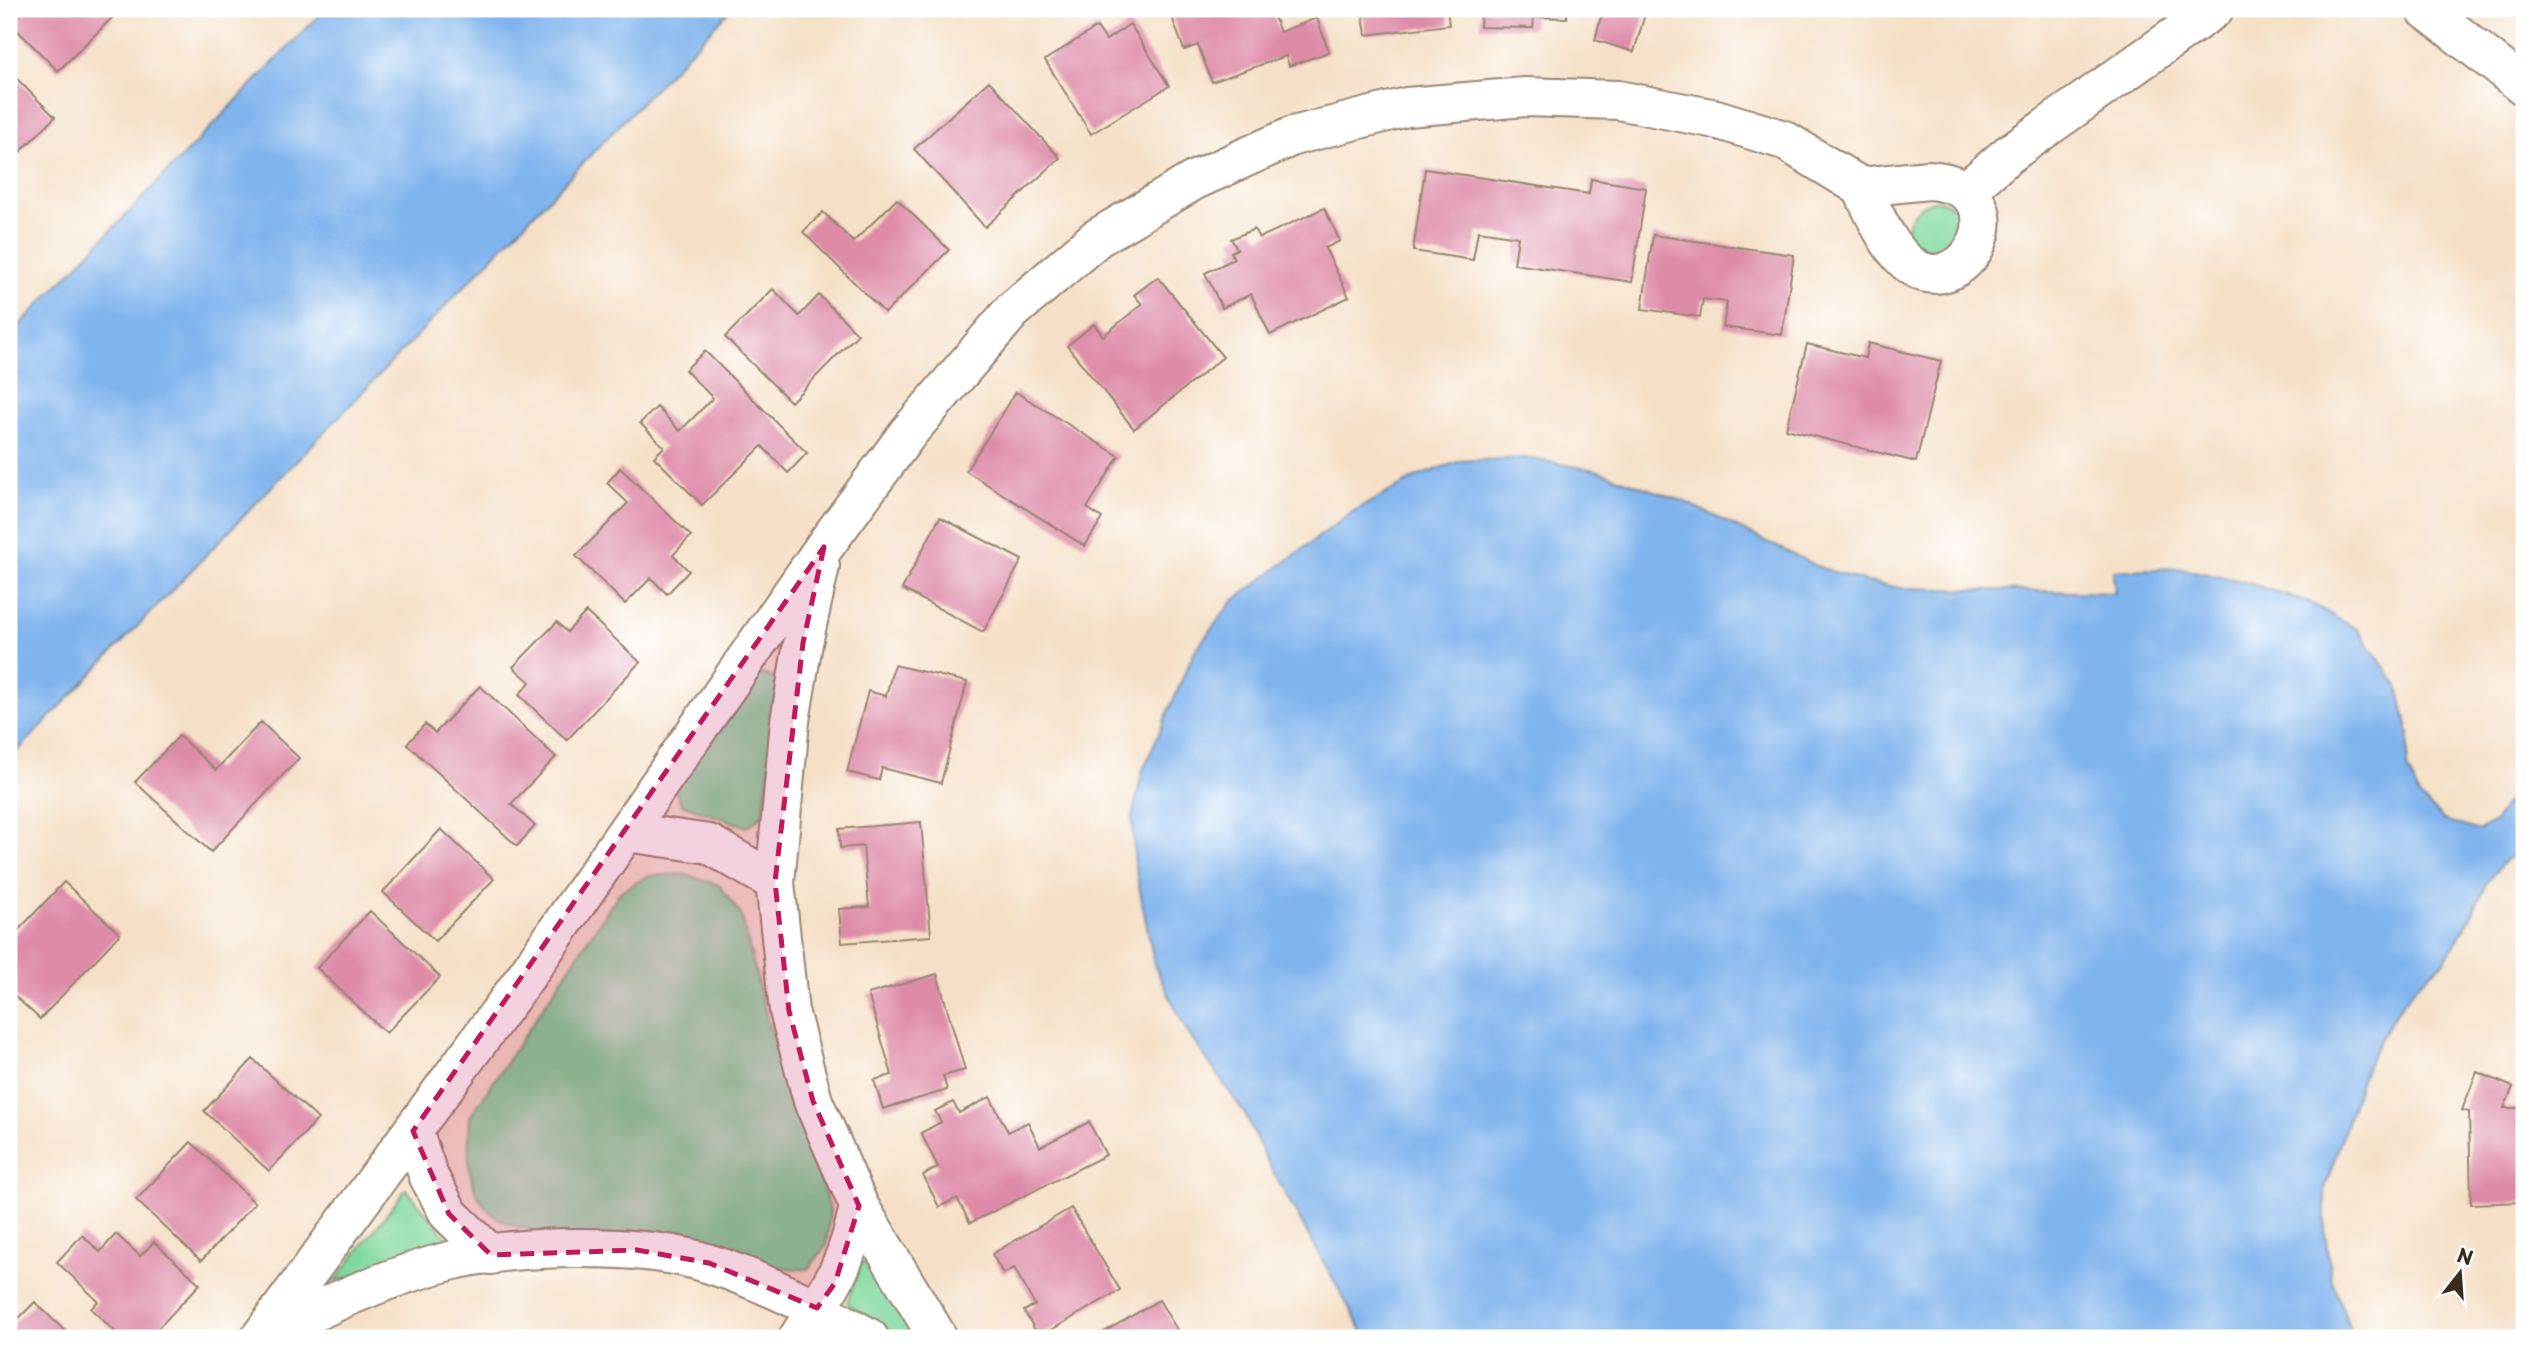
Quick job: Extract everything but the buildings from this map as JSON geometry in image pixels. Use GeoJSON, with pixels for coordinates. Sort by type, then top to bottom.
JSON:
{"type":"FeatureCollection","features":[{"type":"Feature","properties":{"kind":"street"},"geometry":{"type":"LineString","coordinates":[[1967,191],[2009,154],[2214,9]]}},
{"type":"Feature","properties":{"kind":"street"},"geometry":{"type":"LineString","coordinates":[[2425,9],[2524,86]]}},
{"type":"Feature","properties":{"kind":"street"},"geometry":{"type":"LineString","coordinates":[[2478,51],[2524,61]]}},
{"type":"Feature","properties":{"kind":"street"},"geometry":{"type":"LineString","coordinates":[[261,1338],[627,832],[824,547],[908,433],[1012,311],[1097,238],[1195,180],[1293,136],[1407,107],[1525,97],[1618,100],[1716,119],[1784,141],[1861,187],[1893,245],[1913,267],[1924,272],[1955,268],[1977,248],[1982,219],[1977,203],[1957,184],[1928,180],[1861,187]]}},
{"type":"Feature","properties":{"kind":"street"},"geometry":{"type":"LineString","coordinates":[[824,547],[803,643],[790,721],[775,882],[789,1011],[813,1101],[859,1206],[938,1338]]}},
{"type":"Feature","properties":{"kind":"street"},"geometry":{"type":"LineString","coordinates":[[627,832],[709,844],[775,882]]}},
{"type":"Feature","properties":{"kind":"street"},"geometry":{"type":"LineString","coordinates":[[413,1131],[429,1177],[449,1214],[491,1255]]}},
{"type":"Feature","properties":{"kind":"street"},"geometry":{"type":"LineString","coordinates":[[808,1323],[835,1283],[848,1252],[859,1206]]}},
{"type":"Feature","properties":{"kind":"street"},"geometry":{"type":"LineString","coordinates":[[261,1338],[338,1299],[447,1261],[559,1249],[637,1250],[709,1263],[808,1323],[869,1338]]}},
{"type":"Feature","properties":{"kind":"highlighted area"},"geometry":{"type":"Polygon","coordinates":[[[824,547],[803,643],[775,882],[789,1011],[813,1101],[859,1206],[835,1283],[817,1308],[709,1263],[637,1250],[491,1255],[449,1214],[413,1131],[824,547]]]}},
{"type":"Feature","properties":{"kind":"green space"},"geometry":{"type":"Polygon","coordinates":[[[1940,200],[1960,209],[1970,228],[1938,264],[1907,241],[1907,233],[1910,219],[1919,208],[1940,200]]]}},
{"type":"Feature","properties":{"kind":"green space"},"geometry":{"type":"Polygon","coordinates":[[[753,671],[783,681],[763,815],[747,827],[681,804],[674,787],[753,671]]]}},
{"type":"Feature","properties":{"kind":"green space"},"geometry":{"type":"Polygon","coordinates":[[[683,874],[719,885],[741,915],[767,1019],[830,1210],[826,1246],[808,1269],[780,1267],[699,1246],[534,1231],[495,1216],[485,1206],[473,1183],[469,1157],[470,1117],[620,892],[648,876],[683,874]]]}},
{"type":"Feature","properties":{"kind":"green space"},"geometry":{"type":"Polygon","coordinates":[[[406,1189],[457,1250],[335,1281],[406,1189]]]}},
{"type":"Feature","properties":{"kind":"green space"},"geometry":{"type":"Polygon","coordinates":[[[870,1262],[925,1338],[898,1338],[847,1303],[861,1263],[870,1262]]]}},
{"type":"Feature","properties":{"kind":"water"},"geometry":{"type":"Polygon","coordinates":[[[325,9],[731,9],[9,760],[9,336],[325,9]]]}},
{"type":"Feature","properties":{"kind":"water"},"geometry":{"type":"Polygon","coordinates":[[[1525,458],[1596,470],[1683,501],[1821,568],[1863,581],[1901,588],[2115,593],[2113,571],[2177,568],[2242,581],[2309,602],[2358,630],[2398,686],[2409,735],[2407,767],[2419,796],[2444,820],[2479,831],[2494,822],[2524,776],[2524,852],[2506,859],[2486,883],[2472,915],[2444,962],[2416,986],[2389,1023],[2364,1071],[2325,1188],[2325,1234],[2331,1277],[2353,1338],[1366,1338],[1267,1161],[1245,1114],[1188,1033],[1155,967],[1135,866],[1132,818],[1143,770],[1194,652],[1232,602],[1352,512],[1419,476],[1460,461],[1525,458]]]}}]}
